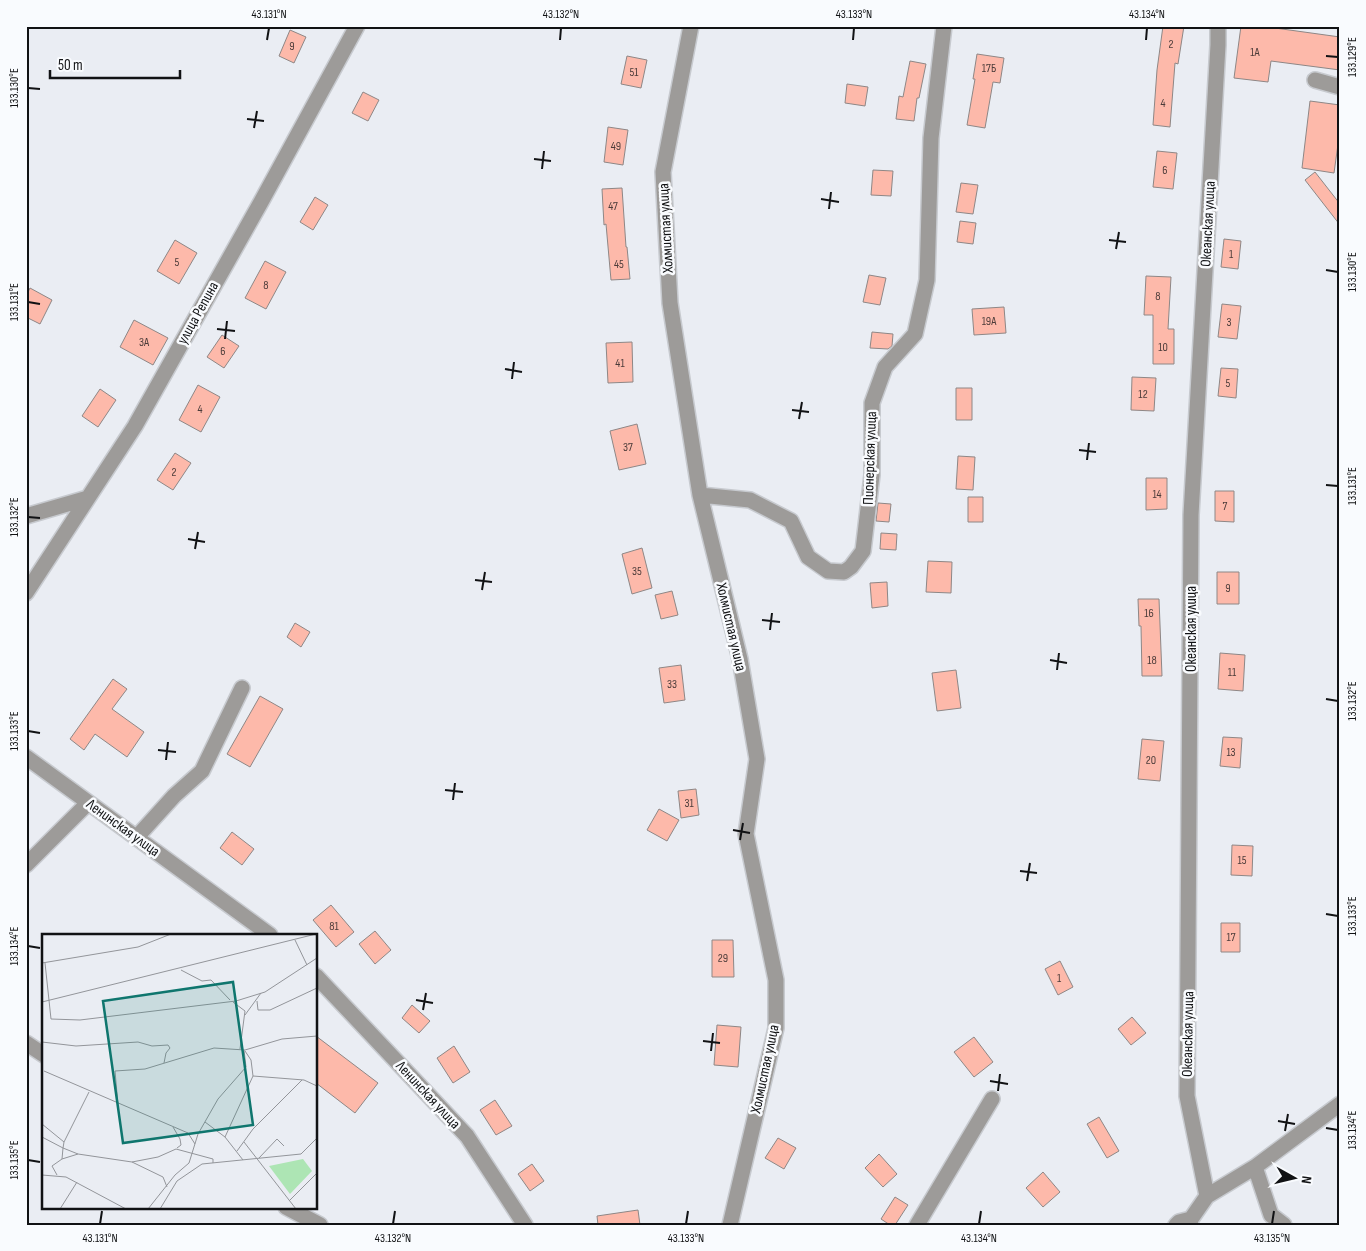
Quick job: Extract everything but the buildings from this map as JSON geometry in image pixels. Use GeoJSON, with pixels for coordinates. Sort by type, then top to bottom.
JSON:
{"type":"FeatureCollection","features":[{"type":"Feature","properties":{"kind":"street","name":"улица Репина"},"geometry":{"type":"LineString","coordinates":[[26,593],[135,426],[357,26]]}},
{"type":"Feature","properties":{"kind":"street","name":"Холмистая улица"},"geometry":{"type":"LineString","coordinates":[[690,26],[663,172],[670,303],[700,495],[740,659],[758,759],[746,834],[776,980],[776,1028],[730,1225]]}},
{"type":"Feature","properties":{"kind":"street","name":"Пионерская улица"},"geometry":{"type":"LineString","coordinates":[[700,495],[750,500],[791,521],[808,557],[828,571],[844,572],[851,567],[863,551],[872,475],[872,403],[885,367],[915,334],[927,280],[931,138],[944,26]]}},
{"type":"Feature","properties":{"kind":"street","name":"Океанская улица"},"geometry":{"type":"LineString","coordinates":[[1207,1196],[1188,1096],[1191,515],[1218,54],[1218,26]]}},
{"type":"Feature","properties":{"kind":"street"},"geometry":{"type":"LineString","coordinates":[[1315,80],[1340,87]]}},
{"type":"Feature","properties":{"kind":"street"},"geometry":{"type":"LineString","coordinates":[[26,516],[88,498]]}},
{"type":"Feature","properties":{"kind":"street"},"geometry":{"type":"LineString","coordinates":[[136,838],[174,796],[202,771],[242,688]]}},
{"type":"Feature","properties":{"kind":"street","name":"Ленинская улица"},"geometry":{"type":"LineString","coordinates":[[26,757],[269,934]]}},
{"type":"Feature","properties":{"kind":"street"},"geometry":{"type":"LineString","coordinates":[[26,865],[88,803]]}},
{"type":"Feature","properties":{"kind":"street","name":"Ленинская улица"},"geometry":{"type":"LineString","coordinates":[[318,978],[467,1136],[525,1225]]}},
{"type":"Feature","properties":{"kind":"street"},"geometry":{"type":"LineString","coordinates":[[26,1043],[42,1054]]}},
{"type":"Feature","properties":{"kind":"street"},"geometry":{"type":"LineString","coordinates":[[917,1225],[992,1099]]}},
{"type":"Feature","properties":{"kind":"street"},"geometry":{"type":"LineString","coordinates":[[1176,1225],[1179,1222],[1190,1222],[1207,1196],[1255,1167],[1340,1104]]}},
{"type":"Feature","properties":{"kind":"street"},"geometry":{"type":"LineString","coordinates":[[1255,1167],[1271,1215],[1284,1225]]}},
{"type":"Feature","properties":{"kind":"street"},"geometry":{"type":"LineString","coordinates":[[288,1208],[320,1225]]}}]}
